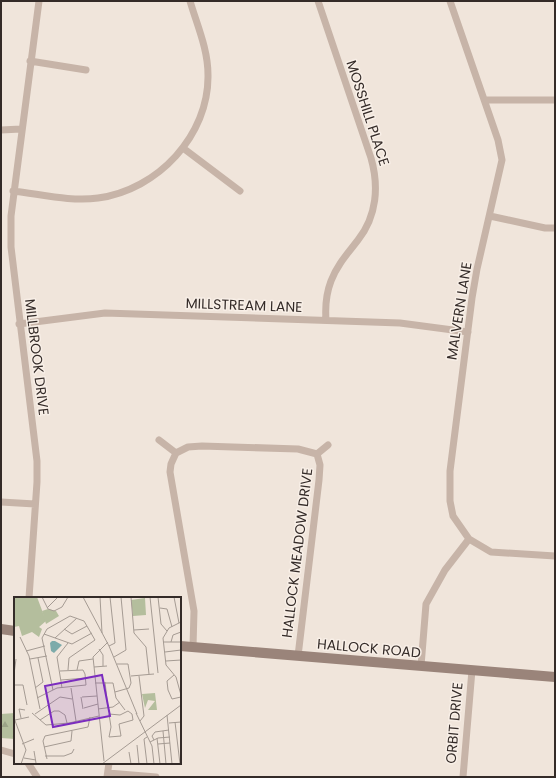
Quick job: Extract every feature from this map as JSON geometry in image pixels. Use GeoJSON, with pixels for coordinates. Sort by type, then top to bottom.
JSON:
{"type":"FeatureCollection","features":[{"type":"Feature","properties":{"kind":"street","name":"MILLBROOK DRIVE"},"geometry":{"type":"LineString","coordinates":[[29,597],[37,482],[37,461],[19,324],[11,247],[11,216],[21,129],[39,1]]}},
{"type":"Feature","properties":{"kind":"street"},"geometry":{"type":"LineString","coordinates":[[14,191],[79,198],[106,196],[124,191],[142,182],[162,169],[178,155],[197,125],[204,102],[208,75],[204,48],[190,1]]}},
{"type":"Feature","properties":{"kind":"street","name":"MOSSHILL PLACE"},"geometry":{"type":"LineString","coordinates":[[318,1],[371,158],[376,184],[374,208],[370,218],[360,238],[341,261],[331,280],[326,299],[326,320]]}},
{"type":"Feature","properties":{"kind":"street","name":"MALVERN LANE"},"geometry":{"type":"LineString","coordinates":[[450,1],[485,100],[501,154],[490,216],[477,269],[468,332],[449,485],[453,516],[469,539],[491,552],[555,556]]}},
{"type":"Feature","properties":{"kind":"street"},"geometry":{"type":"LineString","coordinates":[[30,61],[86,70]]}},
{"type":"Feature","properties":{"kind":"street"},"geometry":{"type":"LineString","coordinates":[[485,100],[555,100]]}},
{"type":"Feature","properties":{"kind":"street"},"geometry":{"type":"LineString","coordinates":[[1,130],[21,129]]}},
{"type":"Feature","properties":{"kind":"street"},"geometry":{"type":"LineString","coordinates":[[183,148],[240,191]]}},
{"type":"Feature","properties":{"kind":"street"},"geometry":{"type":"LineString","coordinates":[[490,216],[545,228],[555,228]]}},
{"type":"Feature","properties":{"kind":"street","name":"MILLSTREAM LANE"},"geometry":{"type":"LineString","coordinates":[[19,324],[105,313],[326,320],[424,325],[468,332]]}},
{"type":"Feature","properties":{"kind":"street"},"geometry":{"type":"LineString","coordinates":[[159,440],[176,453]]}},
{"type":"Feature","properties":{"kind":"street"},"geometry":{"type":"LineString","coordinates":[[193,647],[194,610],[170,472],[171,464],[176,453],[188,447],[202,446],[298,449],[317,454],[328,444]]}},
{"type":"Feature","properties":{"kind":"street","name":"HALLOCK MEADOW DRIVE"},"geometry":{"type":"LineString","coordinates":[[298,656],[319,480],[320,464],[317,454]]}},
{"type":"Feature","properties":{"kind":"street"},"geometry":{"type":"LineString","coordinates":[[1,502],[35,504]]}},
{"type":"Feature","properties":{"kind":"street"},"geometry":{"type":"LineString","coordinates":[[421,666],[426,604],[445,570],[469,539]]}},
{"type":"Feature","properties":{"kind":"street"},"geometry":{"type":"LineString","coordinates":[[1,630],[14,631]]}},
{"type":"Feature","properties":{"kind":"street","name":"HALLOCK ROAD"},"geometry":{"type":"LineString","coordinates":[[181,646],[555,677]]}},
{"type":"Feature","properties":{"kind":"street","name":"ORBIT DRIVE"},"geometry":{"type":"LineString","coordinates":[[463,777],[472,670]]}},
{"type":"Feature","properties":{"kind":"street"},"geometry":{"type":"LineString","coordinates":[[1,750],[14,754]]}},
{"type":"Feature","properties":{"kind":"street"},"geometry":{"type":"LineString","coordinates":[[29,764],[37,777]]}},
{"type":"Feature","properties":{"kind":"street"},"geometry":{"type":"LineString","coordinates":[[109,764],[108,775],[156,777]]}},
{"type":"Feature","properties":{"kind":"green space"},"geometry":{"type":"Polygon","coordinates":[[[14,713],[14,739],[1,738],[1,714],[14,713]]]}}]}
